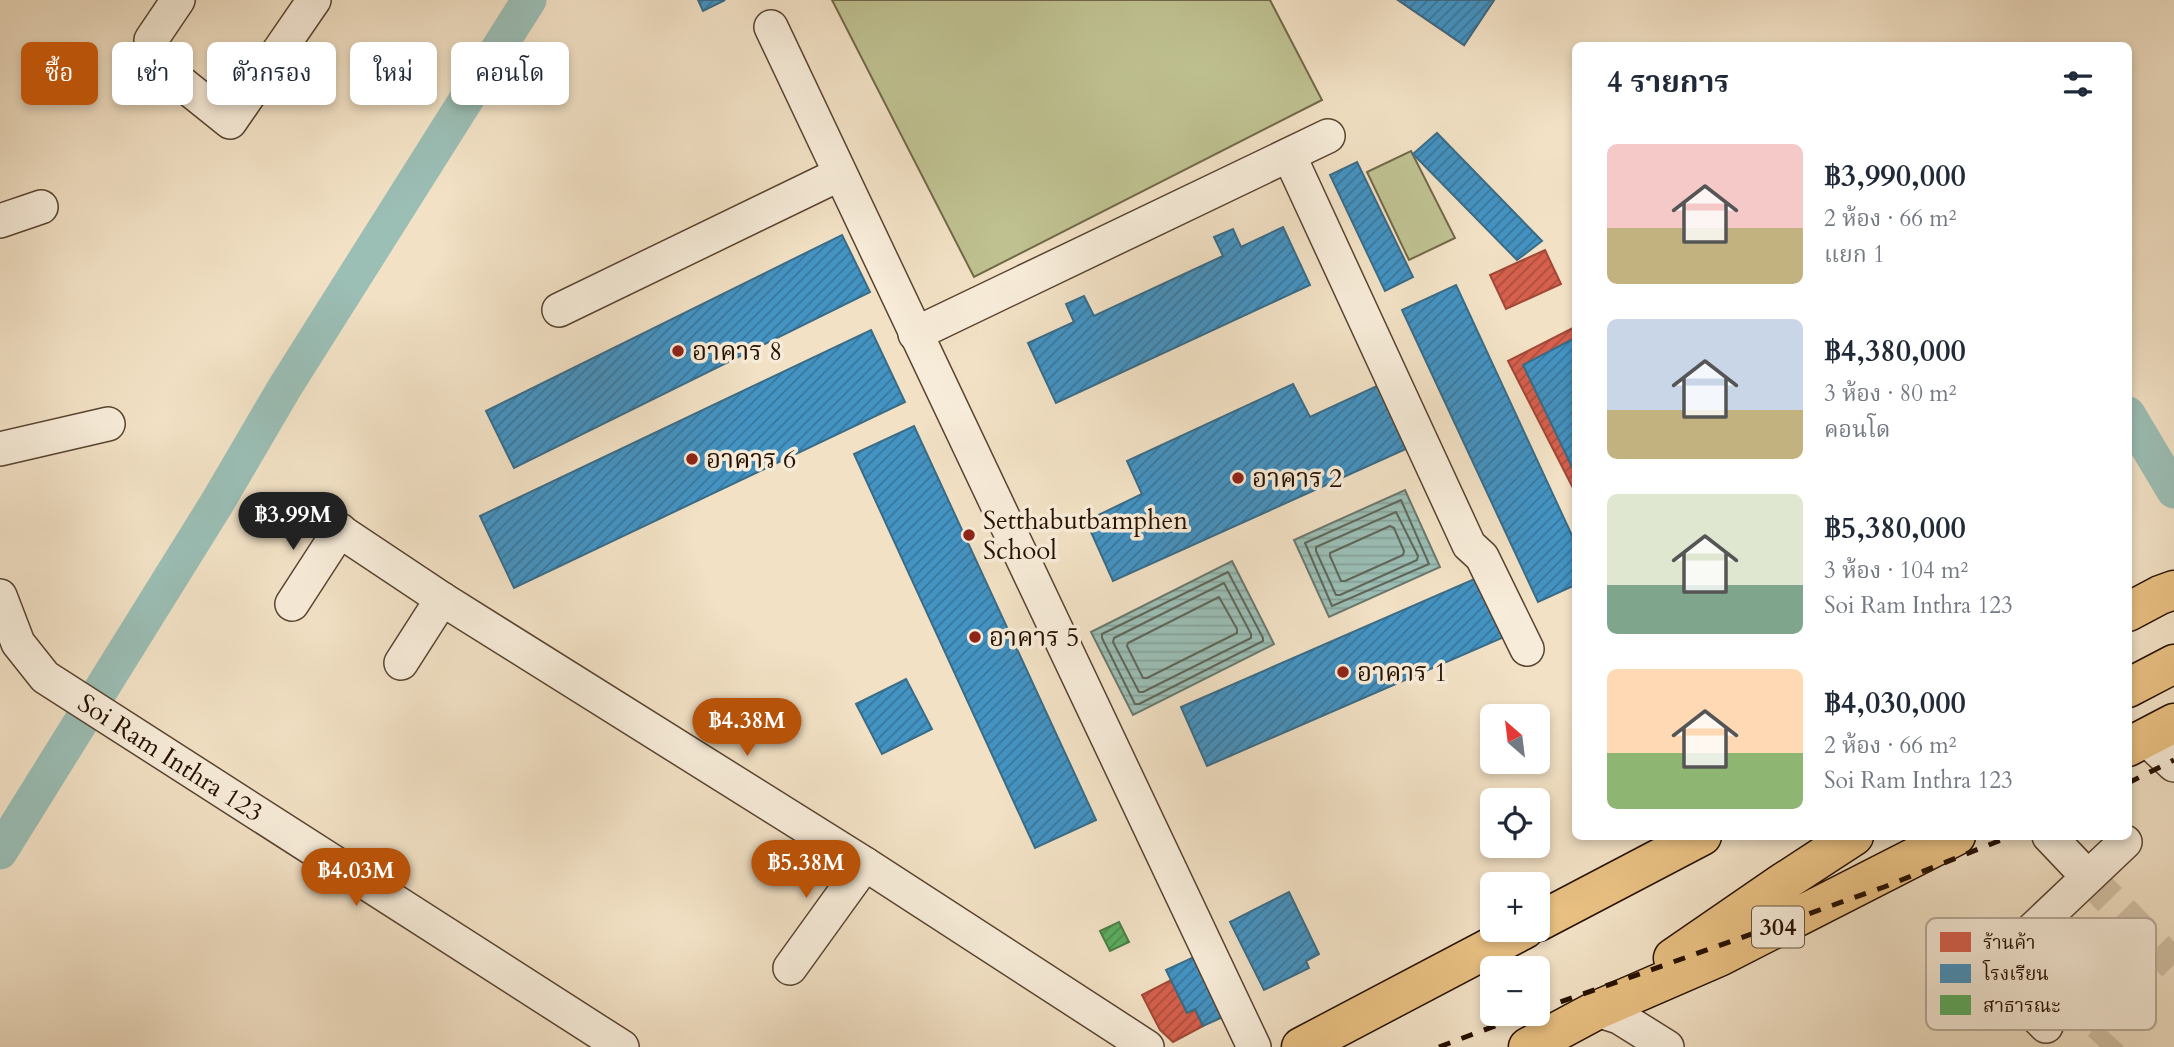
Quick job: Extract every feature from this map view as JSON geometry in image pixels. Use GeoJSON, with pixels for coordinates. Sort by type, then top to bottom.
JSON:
{"type":"FeatureCollection","features":[{"type":"Feature","properties":{"kind":"highway"},"geometry":{"type":"LineString","coordinates":[[2132,686],[2174,664]]}},
{"type":"Feature","properties":{"kind":"highway"},"geometry":{"type":"LineString","coordinates":[[1550,916],[1694,840]]}},
{"type":"Feature","properties":{"kind":"highway"},"geometry":{"type":"LineString","coordinates":[[1597,1010],[1848,840]]}},
{"type":"Feature","properties":{"kind":"highway","name":"304"},"geometry":{"type":"LineString","coordinates":[[1528,1047],[1597,1010],[1719,957],[1948,840]]}},
{"type":"Feature","properties":{"kind":"highway"},"geometry":{"type":"LineString","coordinates":[[1301,1047],[1500,942]]}},
{"type":"Feature","properties":{"kind":"street"},"geometry":{"type":"LineString","coordinates":[[178,0],[151,40],[154,61],[229,122],[314,0]]}},
{"type":"Feature","properties":{"kind":"street"},"geometry":{"type":"LineString","coordinates":[[771,27],[1254,1047]]}},
{"type":"Feature","properties":{"kind":"street"},"geometry":{"type":"LineString","coordinates":[[915,334],[1328,135]]}},
{"type":"Feature","properties":{"kind":"street"},"geometry":{"type":"LineString","coordinates":[[1289,155],[1468,545],[1482,557],[1527,649]]}},
{"type":"Feature","properties":{"kind":"street"},"geometry":{"type":"LineString","coordinates":[[559,310],[840,174]]}},
{"type":"Feature","properties":{"kind":"street"},"geometry":{"type":"LineString","coordinates":[[0,221],[41,207]]}},
{"type":"Feature","properties":{"kind":"street"},"geometry":{"type":"LineString","coordinates":[[0,449],[108,424]]}},
{"type":"Feature","properties":{"kind":"street"},"geometry":{"type":"LineString","coordinates":[[292,604],[328,522],[442,599],[865,864],[1147,1047]]}},
{"type":"Feature","properties":{"kind":"street","name":"Soi Ram Inthra 123"},"geometry":{"type":"LineString","coordinates":[[0,596],[18,643],[45,677],[622,1047]]}},
{"type":"Feature","properties":{"kind":"street"},"geometry":{"type":"LineString","coordinates":[[401,663],[442,599]]}},
{"type":"Feature","properties":{"kind":"street"},"geometry":{"type":"LineString","coordinates":[[2149,736],[2174,765]]}},
{"type":"Feature","properties":{"kind":"street"},"geometry":{"type":"LineString","coordinates":[[2053,840],[2087,876]]}},
{"type":"Feature","properties":{"kind":"street"},"geometry":{"type":"LineString","coordinates":[[2044,918],[2126,842]]}},
{"type":"Feature","properties":{"kind":"street"},"geometry":{"type":"LineString","coordinates":[[790,968],[865,864]]}},
{"type":"Feature","properties":{"kind":"street"},"geometry":{"type":"LineString","coordinates":[[1597,1010],[1619,1017],[1667,1047]]}},
{"type":"Feature","properties":{"kind":"green space"},"geometry":{"type":"Polygon","coordinates":[[[832,0],[1270,0],[1322,100],[974,277],[832,0]]]}},
{"type":"Feature","properties":{"kind":"green space"},"geometry":{"type":"Polygon","coordinates":[[[1411,151],[1455,238],[1409,260],[1367,172],[1411,151]]]}},
{"type":"Feature","properties":{"kind":"water"},"geometry":{"type":"Polygon","coordinates":[[[1405,490],[1440,567],[1329,617],[1294,540],[1405,490]]]}},
{"type":"Feature","properties":{"kind":"water"},"geometry":{"type":"Polygon","coordinates":[[[1232,561],[1274,644],[1133,715],[1091,632],[1232,561]]]}},
{"type":"Feature","properties":{"kind":"building: ร้านค้า"},"geometry":{"type":"Polygon","coordinates":[[[1398,0],[1494,0],[1464,45],[1398,0]]]}},
{"type":"Feature","properties":{"kind":"building: ร้านค้า"},"geometry":{"type":"Polygon","coordinates":[[[1545,250],[1561,284],[1506,309],[1490,275],[1545,250]]]}},
{"type":"Feature","properties":{"kind":"building: ร้านค้า"},"geometry":{"type":"Polygon","coordinates":[[[1572,329],[1572,486],[1508,361],[1572,329]]]}},
{"type":"Feature","properties":{"kind":"building: ร้านค้า"},"geometry":{"type":"Polygon","coordinates":[[[1171,980],[1187,1013],[1195,1009],[1203,1026],[1173,1042],[1160,1030],[1142,995],[1171,980]]]}},
{"type":"Feature","properties":{"kind":"building: โรงเรียน"},"geometry":{"type":"Polygon","coordinates":[[[698,0],[725,0],[703,11],[698,0]]]}},
{"type":"Feature","properties":{"kind":"building: โรงเรียน"},"geometry":{"type":"Polygon","coordinates":[[[1398,0],[1494,0],[1464,45],[1398,0]]]}},
{"type":"Feature","properties":{"kind":"building: โรงเรียน"},"geometry":{"type":"Polygon","coordinates":[[[1437,133],[1542,241],[1517,260],[1413,154],[1437,133]]]}},
{"type":"Feature","properties":{"kind":"building: โรงเรียน"},"geometry":{"type":"Polygon","coordinates":[[[1357,162],[1413,277],[1385,291],[1330,175],[1357,162]]]}},
{"type":"Feature","properties":{"kind":"building: โรงเรียน"},"geometry":{"type":"Polygon","coordinates":[[[1283,227],[1310,285],[1056,403],[1028,343],[1074,322],[1066,304],[1084,296],[1094,316],[1223,256],[1214,237],[1233,229],[1241,247],[1283,227]]]}},
{"type":"Feature","properties":{"kind":"building: โรงเรียน","name":"อาคาร 8"},"geometry":{"type":"Polygon","coordinates":[[[842,235],[870,292],[514,468],[486,411],[842,235]]]}},
{"type":"Feature","properties":{"kind":"building: โรงเรียน"},"geometry":{"type":"Polygon","coordinates":[[[1456,285],[1572,536],[1572,586],[1538,602],[1402,310],[1456,285]]]}},
{"type":"Feature","properties":{"kind":"building: โรงเรียน","name":"อาคาร 6"},"geometry":{"type":"Polygon","coordinates":[[[871,330],[905,402],[514,588],[480,516],[871,330]]]}},
{"type":"Feature","properties":{"kind":"building: โรงเรียน"},"geometry":{"type":"Polygon","coordinates":[[[1572,340],[1572,467],[1523,365],[1572,340]]]}},
{"type":"Feature","properties":{"kind":"building: โรงเรียน","name":"อาคาร 2"},"geometry":{"type":"Polygon","coordinates":[[[1293,384],[1310,417],[1379,385],[1408,448],[1113,581],[1086,521],[1142,494],[1127,461],[1293,384]]]}},
{"type":"Feature","properties":{"kind":"building: โรงเรียน","name":"อาคาร 5"},"geometry":{"type":"Polygon","coordinates":[[[914,426],[1096,820],[1035,848],[854,454],[914,426]]]}},
{"type":"Feature","properties":{"kind":"building: โรงเรียน","name":"อาคาร 1"},"geometry":{"type":"Polygon","coordinates":[[[1479,577],[1504,637],[1207,766],[1181,707],[1479,577]]]}},
{"type":"Feature","properties":{"kind":"building: โรงเรียน"},"geometry":{"type":"Polygon","coordinates":[[[906,679],[932,729],[882,754],[856,704],[906,679]]]}},
{"type":"Feature","properties":{"kind":"building: โรงเรียน"},"geometry":{"type":"Polygon","coordinates":[[[1289,892],[1319,954],[1306,961],[1309,968],[1264,990],[1230,922],[1289,892]]]}},
{"type":"Feature","properties":{"kind":"building: โรงเรียน"},"geometry":{"type":"Polygon","coordinates":[[[1194,957],[1223,1017],[1203,1026],[1195,1009],[1187,1013],[1166,970],[1194,957]]]}},
{"type":"Feature","properties":{"kind":"building: สาธารณะ"},"geometry":{"type":"Polygon","coordinates":[[[1119,922],[1129,942],[1110,951],[1100,931],[1119,922]]]}},
{"type":"Feature","properties":{"kind":"waterway"},"geometry":{"type":"LineString","coordinates":[[0,852],[217,503],[285,387],[529,0]]}},
{"type":"Feature","properties":{"kind":"waterway"},"geometry":{"type":"LineString","coordinates":[[2132,421],[2174,491]]}},
{"type":"Feature","properties":{"kind":"tunnel"},"geometry":{"type":"LineString","coordinates":[[2087,876],[2128,918]]}},
{"type":"Feature","properties":{"kind":"tunnel"},"geometry":{"type":"LineString","coordinates":[[2156,947],[2174,965]]}},
{"type":"Feature","properties":{"kind":"tunnel"},"geometry":{"type":"LineString","coordinates":[[2100,1047],[2114,1032],[2112,1030]]}},
{"type":"Feature","properties":{"kind":"railway"},"geometry":{"type":"LineString","coordinates":[[2132,781],[2174,760]]}},
{"type":"Feature","properties":{"kind":"railway"},"geometry":{"type":"LineString","coordinates":[[1550,1006],[1884,887],[2001,840]]}},
{"type":"Feature","properties":{"kind":"railway"},"geometry":{"type":"LineString","coordinates":[[1439,1047],[1495,1026]]}},
{"type":"Feature","properties":{"kind":"place","name":"อาคาร 8"},"geometry":{"type":"Point","coordinates":[678,351]}},
{"type":"Feature","properties":{"kind":"place","name":"อาคาร 6"},"geometry":{"type":"Point","coordinates":[692,459]}},
{"type":"Feature","properties":{"kind":"place","name":"อาคาร 2"},"geometry":{"type":"Point","coordinates":[1238,478]}},
{"type":"Feature","properties":{"kind":"place","name":"Setthabutbamphen School"},"geometry":{"type":"Point","coordinates":[969,535]}},
{"type":"Feature","properties":{"kind":"place","name":"อาคาร 5"},"geometry":{"type":"Point","coordinates":[975,637]}},
{"type":"Feature","properties":{"kind":"place","name":"อาคาร 1"},"geometry":{"type":"Point","coordinates":[1343,672]}}]}
